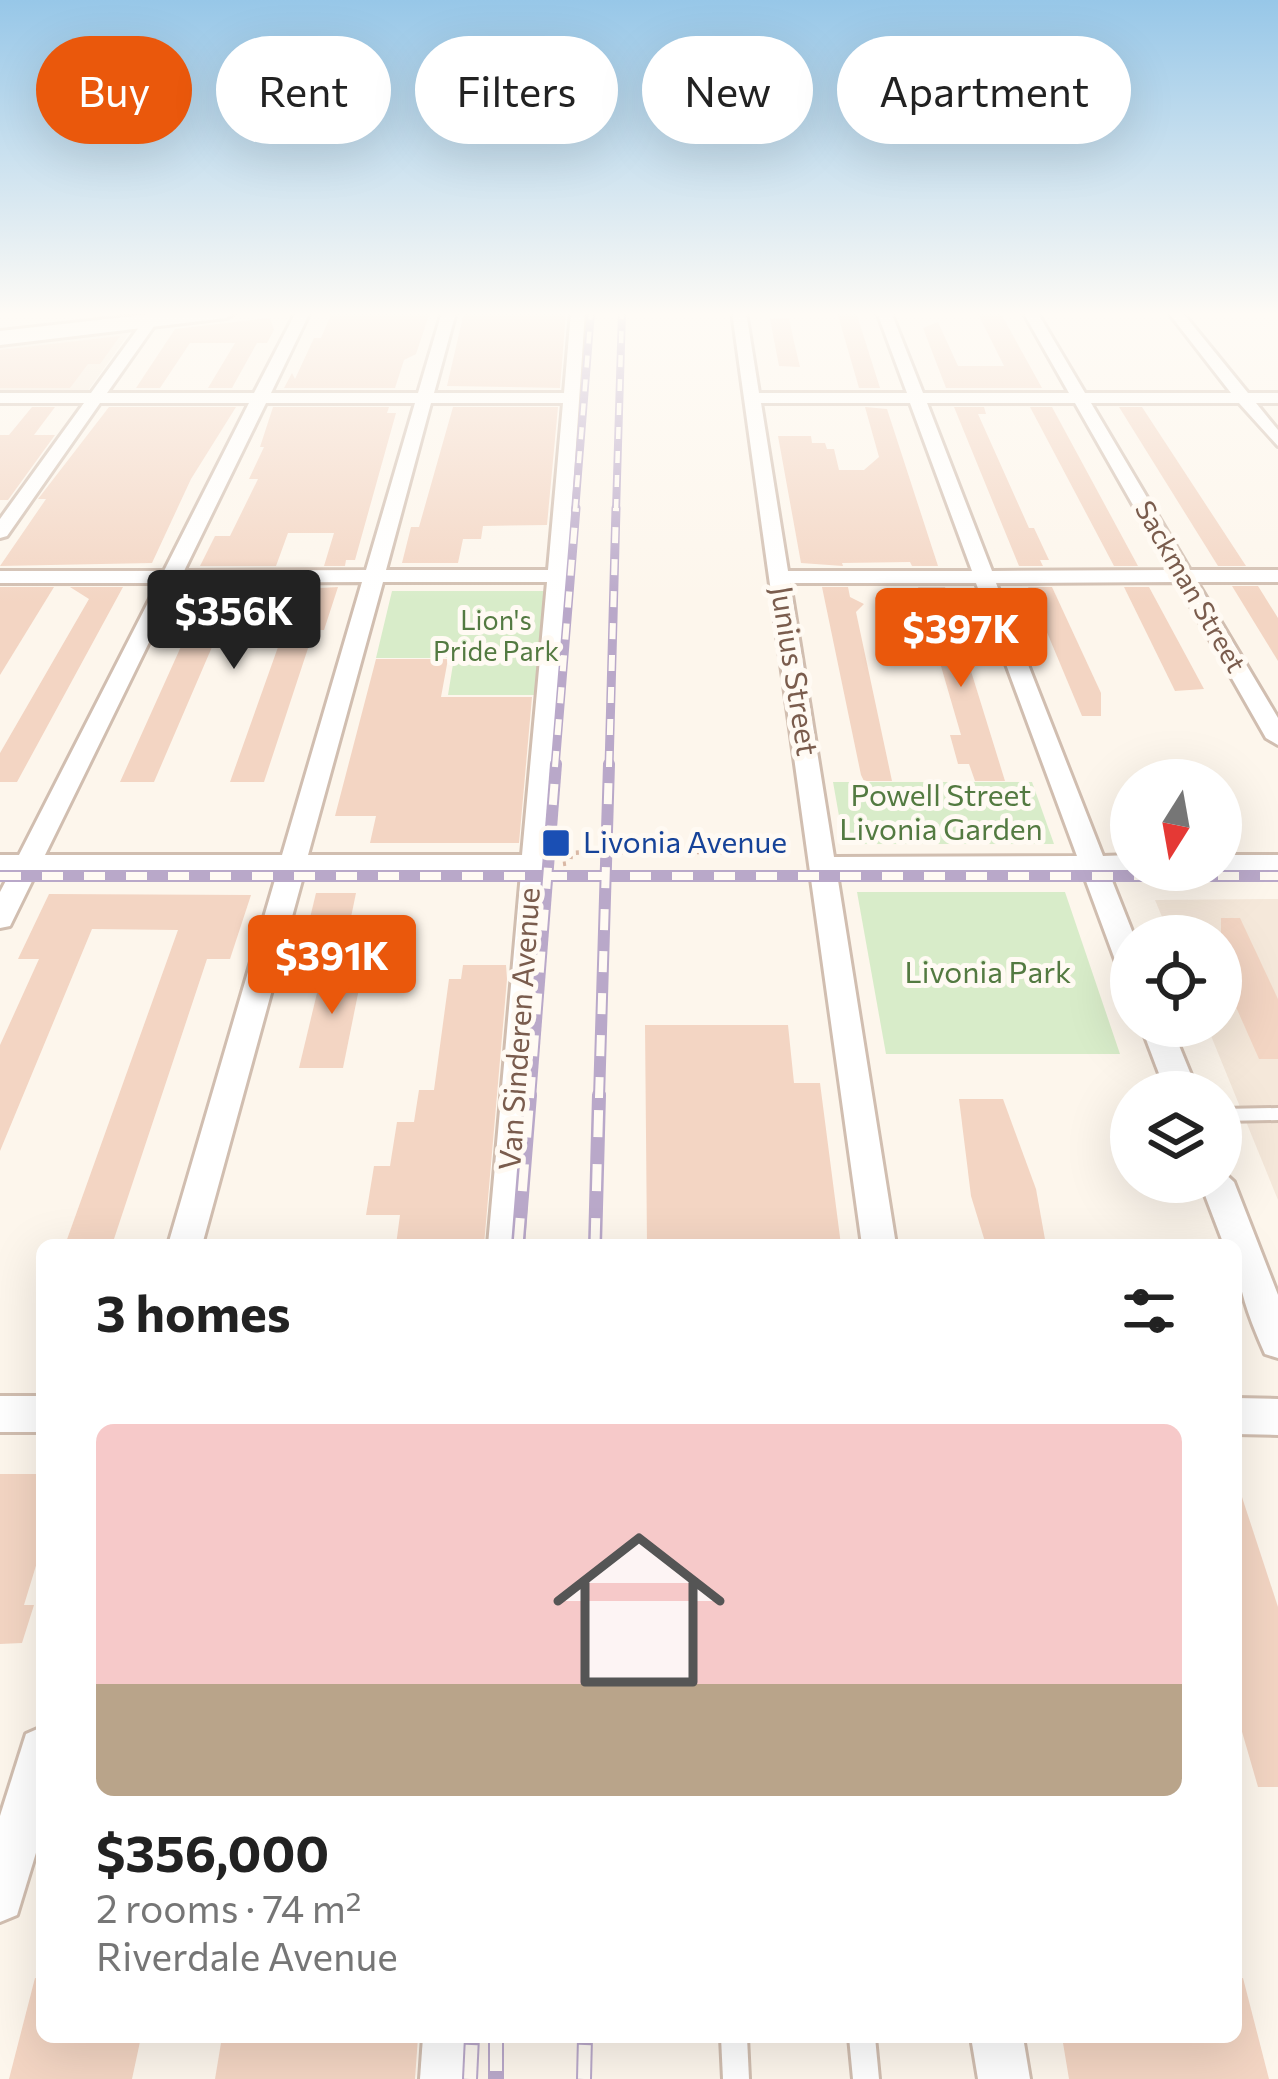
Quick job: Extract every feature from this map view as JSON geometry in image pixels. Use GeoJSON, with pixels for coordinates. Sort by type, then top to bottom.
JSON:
{"type":"FeatureCollection","features":[{"type":"Feature","properties":{"kind":"street"},"geometry":{"type":"LineString","coordinates":[[0,532],[88,409]]}},
{"type":"Feature","properties":{"kind":"street"},"geometry":{"type":"LineString","coordinates":[[0,919],[14,864],[171,577],[255,409]]}},
{"type":"Feature","properties":{"kind":"street"},"geometry":{"type":"LineString","coordinates":[[187,1239],[421,409]]}},
{"type":"Feature","properties":{"kind":"street","name":"Van Sinderen Avenue"},"geometry":{"type":"LineString","coordinates":[[505,1239],[531,864],[572,409]]}},
{"type":"Feature","properties":{"kind":"street","name":"Junius Street"},"geometry":{"type":"LineString","coordinates":[[754,409],[779,577],[810,859],[878,1239]]}},
{"type":"Feature","properties":{"kind":"street"},"geometry":{"type":"LineString","coordinates":[[920,409],[1111,915]]}},
{"type":"Feature","properties":{"kind":"street","name":"Sackman Street"},"geometry":{"type":"LineString","coordinates":[[1086,409],[1278,738]]}},
{"type":"Feature","properties":{"kind":"street"},"geometry":{"type":"LineString","coordinates":[[1253,409],[1278,441]]}},
{"type":"Feature","properties":{"kind":"street"},"geometry":{"type":"LineString","coordinates":[[0,577],[557,576]]}},
{"type":"Feature","properties":{"kind":"street"},"geometry":{"type":"LineString","coordinates":[[779,577],[1278,576]]}},
{"type":"Feature","properties":{"kind":"street"},"geometry":{"type":"LineString","coordinates":[[810,859],[1110,864]]}},
{"type":"Feature","properties":{"kind":"street"},"geometry":{"type":"LineString","coordinates":[[14,864],[531,864]]}},
{"type":"Feature","properties":{"kind":"street"},"geometry":{"type":"LineString","coordinates":[[1242,864],[1278,865]]}},
{"type":"Feature","properties":{"kind":"street"},"geometry":{"type":"LineString","coordinates":[[1225,1203],[1239,1239]]}},
{"type":"Feature","properties":{"kind":"street"},"geometry":{"type":"LineString","coordinates":[[1242,1248],[1278,1342]]}},
{"type":"Feature","properties":{"kind":"street"},"geometry":{"type":"LineString","coordinates":[[0,1414],[36,1414]]}},
{"type":"Feature","properties":{"kind":"street"},"geometry":{"type":"LineString","coordinates":[[1242,1417],[1278,1417]]}},
{"type":"Feature","properties":{"kind":"street"},"geometry":{"type":"LineString","coordinates":[[0,1898],[36,1771]]}},
{"type":"Feature","properties":{"kind":"street"},"geometry":{"type":"LineString","coordinates":[[446,2079],[449,2043]]}},
{"type":"Feature","properties":{"kind":"street"},"geometry":{"type":"LineString","coordinates":[[998,2043],[1004,2079]]}},
{"type":"Feature","properties":{"kind":"lane"},"geometry":{"type":"LineString","coordinates":[[1242,1114],[1278,1114]]}},
{"type":"Feature","properties":{"kind":"lane"},"geometry":{"type":"LineString","coordinates":[[734,2043],[736,2079]]}},
{"type":"Feature","properties":{"kind":"lane"},"geometry":{"type":"LineString","coordinates":[[863,2043],[866,2079]]}},
{"type":"Feature","properties":{"kind":"path"},"geometry":{"type":"LineString","coordinates":[[570,863],[571,853],[587,852],[810,859]]}},
{"type":"Feature","properties":{"kind":"shaded area"},"geometry":{"type":"Polygon","coordinates":[[[1278,899],[1278,1200],[1242,1112],[1242,1071],[1225,1071],[1216,1047],[1242,1047],[1242,915],[1161,915],[1155,900],[1278,899]]]}},
{"type":"Feature","properties":{"kind":"green space","name":"Lion's Pride Park"},"geometry":{"type":"Polygon","coordinates":[[[392,591],[545,591],[535,695],[448,695],[454,658],[376,658],[392,591]]]}},
{"type":"Feature","properties":{"kind":"green space","name":"Powell Street Livonia Garden"},"geometry":{"type":"Polygon","coordinates":[[[833,782],[1032,782],[1054,844],[844,844],[833,782]]]}},
{"type":"Feature","properties":{"kind":"green space","name":"Livonia Park"},"geometry":{"type":"Polygon","coordinates":[[[857,892],[1065,892],[1110,1025],[1110,1047],[1118,1047],[1120,1054],[886,1054],[857,892]]]}},
{"type":"Feature","properties":{"kind":"building"},"geometry":{"type":"Polygon","coordinates":[[[30,409],[53,409],[34,435],[55,435],[8,500],[0,500],[0,435],[9,435],[30,409]]]}},
{"type":"Feature","properties":{"kind":"building"},"geometry":{"type":"Polygon","coordinates":[[[107,409],[235,409],[191,479],[152,563],[0,566],[46,499],[38,499],[107,409]]]}},
{"type":"Feature","properties":{"kind":"building"},"geometry":{"type":"Polygon","coordinates":[[[272,409],[388,409],[387,413],[396,413],[355,560],[346,560],[345,566],[324,566],[334,533],[288,533],[276,566],[200,566],[215,536],[230,536],[258,479],[249,479],[264,447],[260,447],[272,409]]]}},
{"type":"Feature","properties":{"kind":"building"},"geometry":{"type":"Polygon","coordinates":[[[452,409],[558,409],[547,525],[483,526],[481,539],[463,539],[458,563],[402,563],[411,527],[419,527],[452,409]]]}},
{"type":"Feature","properties":{"kind":"building"},"geometry":{"type":"Polygon","coordinates":[[[866,409],[887,409],[938,566],[801,563],[778,436],[811,436],[812,443],[825,443],[827,449],[834,449],[839,470],[864,470],[879,457],[866,409]]]}},
{"type":"Feature","properties":{"kind":"building"},"geometry":{"type":"Polygon","coordinates":[[[955,409],[985,409],[986,414],[978,414],[1029,528],[1034,528],[1049,560],[1040,560],[1043,566],[1019,566],[955,409]]]}},
{"type":"Feature","properties":{"kind":"building"},"geometry":{"type":"Polygon","coordinates":[[[1031,409],[1053,409],[1138,566],[1114,566],[1031,409]]]}},
{"type":"Feature","properties":{"kind":"building"},"geometry":{"type":"Polygon","coordinates":[[[1120,409],[1143,409],[1246,566],[1218,566],[1120,409]]]}},
{"type":"Feature","properties":{"kind":"building"},"geometry":{"type":"Polygon","coordinates":[[[1232,586],[1258,586],[1278,618],[1278,661],[1232,586]]]}},
{"type":"Feature","properties":{"kind":"building"},"geometry":{"type":"Polygon","coordinates":[[[0,587],[54,587],[0,675],[0,587]]]}},
{"type":"Feature","properties":{"kind":"building"},"geometry":{"type":"Polygon","coordinates":[[[70,587],[123,587],[17,782],[0,782],[0,753],[89,599],[70,587]]]}},
{"type":"Feature","properties":{"kind":"building"},"geometry":{"type":"Polygon","coordinates":[[[190,587],[268,587],[266,591],[338,587],[324,630],[314,630],[264,782],[230,782],[288,619],[224,619],[154,782],[120,782],[197,611],[179,611],[190,587]]]}},
{"type":"Feature","properties":{"kind":"building"},"geometry":{"type":"Polygon","coordinates":[[[822,587],[848,587],[850,597],[864,604],[856,612],[892,781],[864,781],[861,775],[822,587]]]}},
{"type":"Feature","properties":{"kind":"building"},"geometry":{"type":"Polygon","coordinates":[[[918,587],[945,587],[1005,781],[975,781],[969,764],[958,764],[950,735],[961,735],[918,587]]]}},
{"type":"Feature","properties":{"kind":"building"},"geometry":{"type":"Polygon","coordinates":[[[1028,587],[1052,587],[1101,693],[1101,716],[1082,716],[1028,587]]]}},
{"type":"Feature","properties":{"kind":"building"},"geometry":{"type":"Polygon","coordinates":[[[1124,587],[1149,587],[1204,689],[1175,691],[1124,587]]]}},
{"type":"Feature","properties":{"kind":"building"},"geometry":{"type":"Polygon","coordinates":[[[376,659],[448,659],[441,697],[532,697],[519,843],[370,843],[376,816],[335,816],[376,659]]]}},
{"type":"Feature","properties":{"kind":"building"},"geometry":{"type":"Polygon","coordinates":[[[316,893],[356,893],[344,951],[302,951],[316,893]]]}},
{"type":"Feature","properties":{"kind":"building"},"geometry":{"type":"Polygon","coordinates":[[[49,894],[251,895],[230,959],[207,959],[114,1239],[67,1239],[178,930],[92,929],[0,1151],[0,1045],[39,959],[18,959],[49,894]]]}},
{"type":"Feature","properties":{"kind":"building"},"geometry":{"type":"Polygon","coordinates":[[[1242,922],[1278,999],[1278,1059],[1259,1059],[1242,1021],[1242,922]]]}},
{"type":"Feature","properties":{"kind":"building"},"geometry":{"type":"Polygon","coordinates":[[[324,964],[364,964],[343,1068],[299,1068],[324,964]]]}},
{"type":"Feature","properties":{"kind":"building"},"geometry":{"type":"Polygon","coordinates":[[[463,965],[506,965],[485,1239],[397,1239],[400,1215],[366,1215],[374,1166],[390,1166],[397,1122],[414,1122],[419,1090],[434,1090],[449,979],[461,979],[463,965]]]}},
{"type":"Feature","properties":{"kind":"building"},"geometry":{"type":"Polygon","coordinates":[[[645,1025],[788,1025],[794,1083],[820,1083],[840,1239],[647,1239],[645,1025]]]}},
{"type":"Feature","properties":{"kind":"building"},"geometry":{"type":"Polygon","coordinates":[[[959,1099],[1003,1099],[1036,1189],[1045,1239],[984,1239],[971,1196],[959,1099]]]}},
{"type":"Feature","properties":{"kind":"building"},"geometry":{"type":"Polygon","coordinates":[[[0,1474],[36,1474],[36,1566],[24,1605],[34,1605],[22,1643],[0,1644],[0,1474]]]}},
{"type":"Feature","properties":{"kind":"building"},"geometry":{"type":"Polygon","coordinates":[[[1242,1497],[1278,1607],[1278,1787],[1258,1787],[1242,1732],[1242,1497]]]}},
{"type":"Feature","properties":{"kind":"building"},"geometry":{"type":"Polygon","coordinates":[[[35,1978],[36,2043],[140,2043],[132,2079],[9,2079],[35,1978]]]}},
{"type":"Feature","properties":{"kind":"building"},"geometry":{"type":"Polygon","coordinates":[[[1242,1978],[1269,2079],[1069,2079],[1063,2043],[1242,2043],[1242,1978]]]}},
{"type":"Feature","properties":{"kind":"building"},"geometry":{"type":"Polygon","coordinates":[[[221,2043],[418,2043],[415,2079],[215,2079],[221,2043]]]}},
{"type":"Feature","properties":{"kind":"railway"},"geometry":{"type":"LineString","coordinates":[[575,511],[583,409]]}},
{"type":"Feature","properties":{"kind":"railway"},"geometry":{"type":"LineString","coordinates":[[616,511],[619,409]]}},
{"type":"Feature","properties":{"kind":"railway"},"geometry":{"type":"LineString","coordinates":[[555,767],[576,508]]}},
{"type":"Feature","properties":{"kind":"railway"},"geometry":{"type":"LineString","coordinates":[[609,767],[616,508]]}},
{"type":"Feature","properties":{"kind":"railway"},"geometry":{"type":"LineString","coordinates":[[547,876],[556,764]]}},
{"type":"Feature","properties":{"kind":"railway"},"geometry":{"type":"LineString","coordinates":[[606,876],[609,764]]}},
{"type":"Feature","properties":{"kind":"railway"},"geometry":{"type":"LineString","coordinates":[[0,876],[547,876]]}},
{"type":"Feature","properties":{"kind":"railway"},"geometry":{"type":"LineString","coordinates":[[530,1098],[547,876]]}},
{"type":"Feature","properties":{"kind":"railway"},"geometry":{"type":"LineString","coordinates":[[547,876],[606,876]]}},
{"type":"Feature","properties":{"kind":"railway"},"geometry":{"type":"LineString","coordinates":[[599,1098],[606,876]]}},
{"type":"Feature","properties":{"kind":"railway"},"geometry":{"type":"LineString","coordinates":[[606,876],[1278,876]]}},
{"type":"Feature","properties":{"kind":"railway"},"geometry":{"type":"LineString","coordinates":[[518,1239],[530,1095]]}},
{"type":"Feature","properties":{"kind":"railway"},"geometry":{"type":"LineString","coordinates":[[595,1239],[599,1095]]}},
{"type":"Feature","properties":{"kind":"railway"},"geometry":{"type":"LineString","coordinates":[[470,2079],[472,2043]]}},
{"type":"Feature","properties":{"kind":"railway"},"geometry":{"type":"LineString","coordinates":[[496,2043],[496,2079]]}},
{"type":"Feature","properties":{"kind":"railway"},"geometry":{"type":"LineString","coordinates":[[584,2079],[585,2043]]}},
{"type":"Feature","properties":{"kind":"place","name":"Livonia Avenue"},"geometry":{"type":"Point","coordinates":[556,843]}}]}
